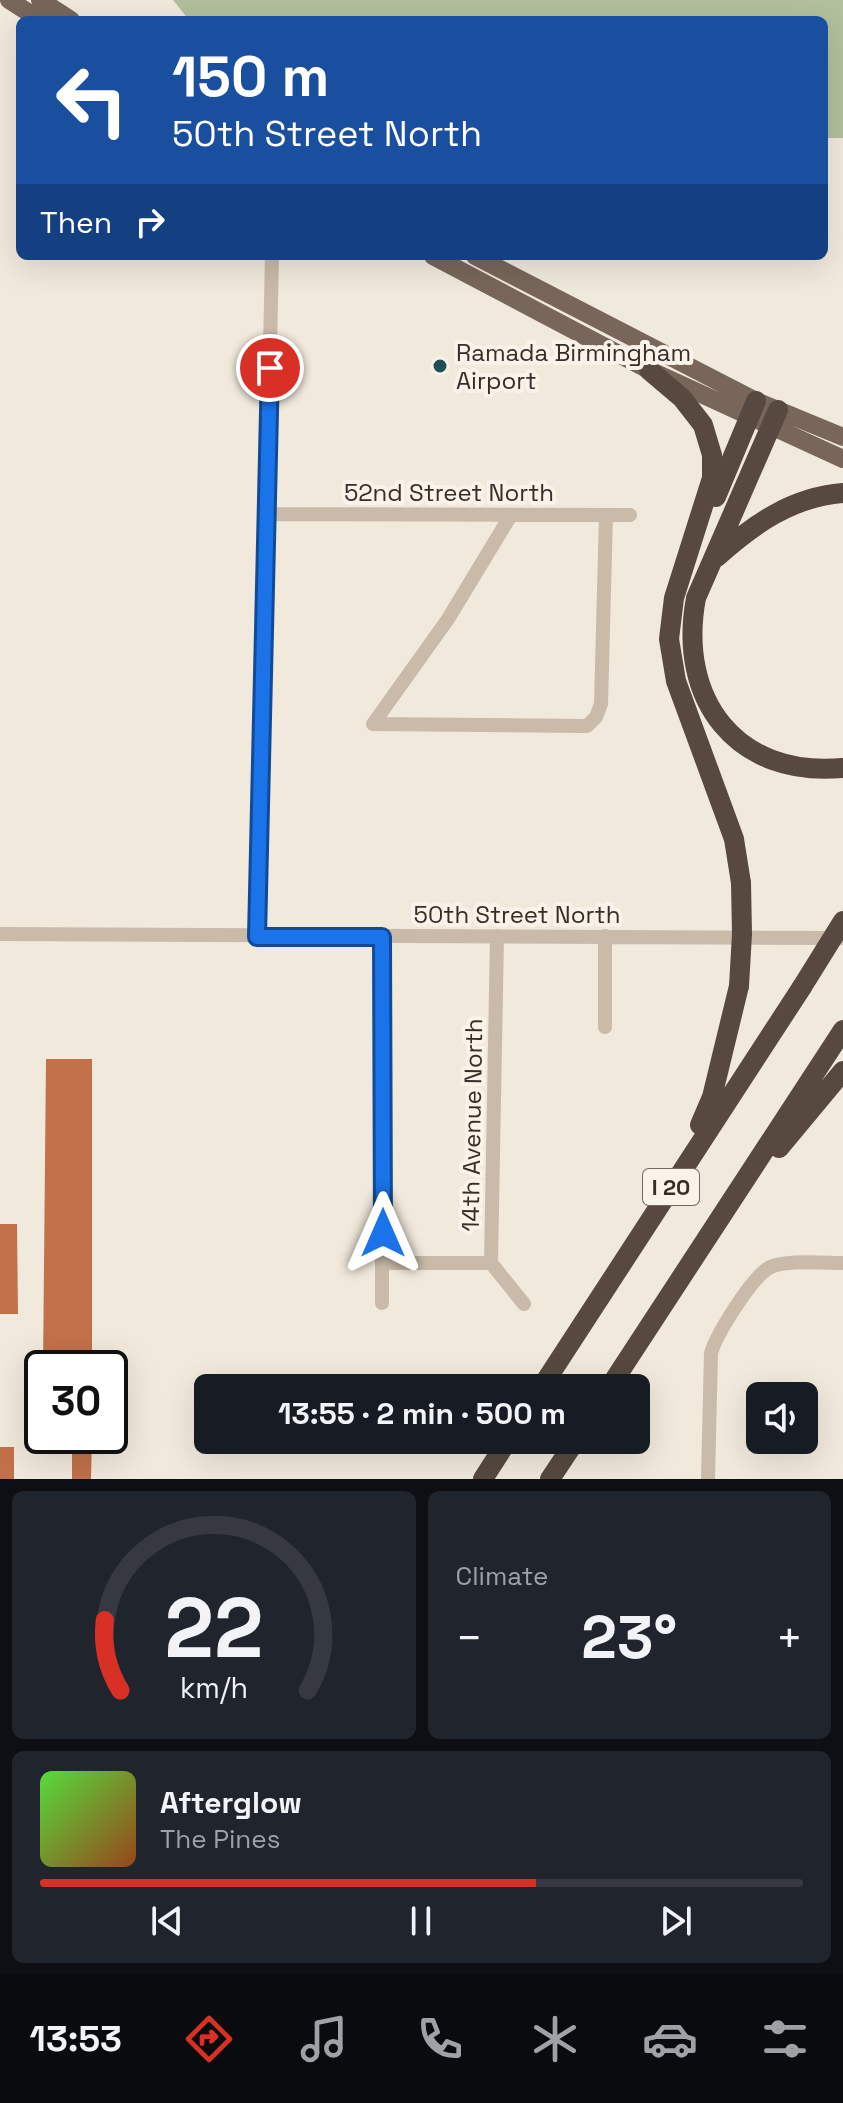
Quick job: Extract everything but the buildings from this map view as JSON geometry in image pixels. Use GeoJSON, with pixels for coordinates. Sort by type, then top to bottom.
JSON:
{"type":"FeatureCollection","features":[{"type":"Feature","properties":{"kind":"highway"},"geometry":{"type":"LineString","coordinates":[[649,370],[682,398],[703,425],[712,455],[712,478],[674,598],[669,639],[676,681],[734,839],[741,883],[739,986],[712,1097],[678,1176]]}},
{"type":"Feature","properties":{"kind":"highway"},"geometry":{"type":"LineString","coordinates":[[674,598],[752,409]]}},
{"type":"Feature","properties":{"kind":"highway"},"geometry":{"type":"LineString","coordinates":[[774,419],[696,598],[692,622],[694,667],[708,707],[725,728],[749,748],[771,760],[797,768],[843,768]]}},
{"type":"Feature","properties":{"kind":"highway"},"geometry":{"type":"LineString","coordinates":[[711,562],[744,532],[791,504],[843,493]]}},
{"type":"Feature","properties":{"kind":"highway","name":"I 20"},"geometry":{"type":"LineString","coordinates":[[550,1374],[843,921]]}},
{"type":"Feature","properties":{"kind":"highway","name":"I 20"},"geometry":{"type":"LineString","coordinates":[[618,1374],[843,1030]]}},
{"type":"Feature","properties":{"kind":"highway"},"geometry":{"type":"LineString","coordinates":[[708,1234],[843,1071]]}},
{"type":"Feature","properties":{"kind":"highway"},"geometry":{"type":"LineString","coordinates":[[483,1479],[499,1454]]}},
{"type":"Feature","properties":{"kind":"highway"},"geometry":{"type":"LineString","coordinates":[[550,1479],[567,1454]]}},
{"type":"Feature","properties":{"kind":"main road"},"geometry":{"type":"LineString","coordinates":[[9,0],[34,16]]}},
{"type":"Feature","properties":{"kind":"main road"},"geometry":{"type":"LineString","coordinates":[[40,0],[65,16]]}},
{"type":"Feature","properties":{"kind":"main road"},"geometry":{"type":"LineString","coordinates":[[441,260],[649,370],[774,419],[843,459]]}},
{"type":"Feature","properties":{"kind":"main road"},"geometry":{"type":"LineString","coordinates":[[482,260],[752,409]]}},
{"type":"Feature","properties":{"kind":"main road"},"geometry":{"type":"LineString","coordinates":[[774,419],[843,437]]}},
{"type":"Feature","properties":{"kind":"street"},"geometry":{"type":"LineString","coordinates":[[257,937],[272,260]]}},
{"type":"Feature","properties":{"kind":"street","name":"52nd Street North"},"geometry":{"type":"LineString","coordinates":[[267,514],[630,515]]}},
{"type":"Feature","properties":{"kind":"street"},"geometry":{"type":"LineString","coordinates":[[511,515],[448,619],[373,724],[587,726],[596,717],[601,704],[606,515]]}},
{"type":"Feature","properties":{"kind":"street","name":"50th Street North"},"geometry":{"type":"LineString","coordinates":[[0,934],[843,938]]}},
{"type":"Feature","properties":{"kind":"street","name":"14th Avenue North"},"geometry":{"type":"LineString","coordinates":[[497,936],[491,1263],[524,1304]]}},
{"type":"Feature","properties":{"kind":"street"},"geometry":{"type":"LineString","coordinates":[[605,936],[605,1027]]}},
{"type":"Feature","properties":{"kind":"street"},"geometry":{"type":"LineString","coordinates":[[382,937],[382,1303]]}},
{"type":"Feature","properties":{"kind":"street"},"geometry":{"type":"LineString","coordinates":[[383,1263],[491,1263]]}},
{"type":"Feature","properties":{"kind":"street"},"geometry":{"type":"LineString","coordinates":[[708,1479],[711,1353],[716,1337],[741,1299],[768,1268],[783,1264],[843,1263]]}},
{"type":"Feature","properties":{"kind":"green space"},"geometry":{"type":"Polygon","coordinates":[[[173,0],[843,0],[843,138],[828,138],[828,16],[186,16],[173,0]]]}},
{"type":"Feature","properties":{"kind":"place","name":"Ramada Birmingham Airport"},"geometry":{"type":"Point","coordinates":[440,366]}},
{"type":"Feature","properties":{"kind":"route"},"geometry":{"type":"LineString","coordinates":[[270,368],[257,937],[382,937],[383,1233]]}}]}
